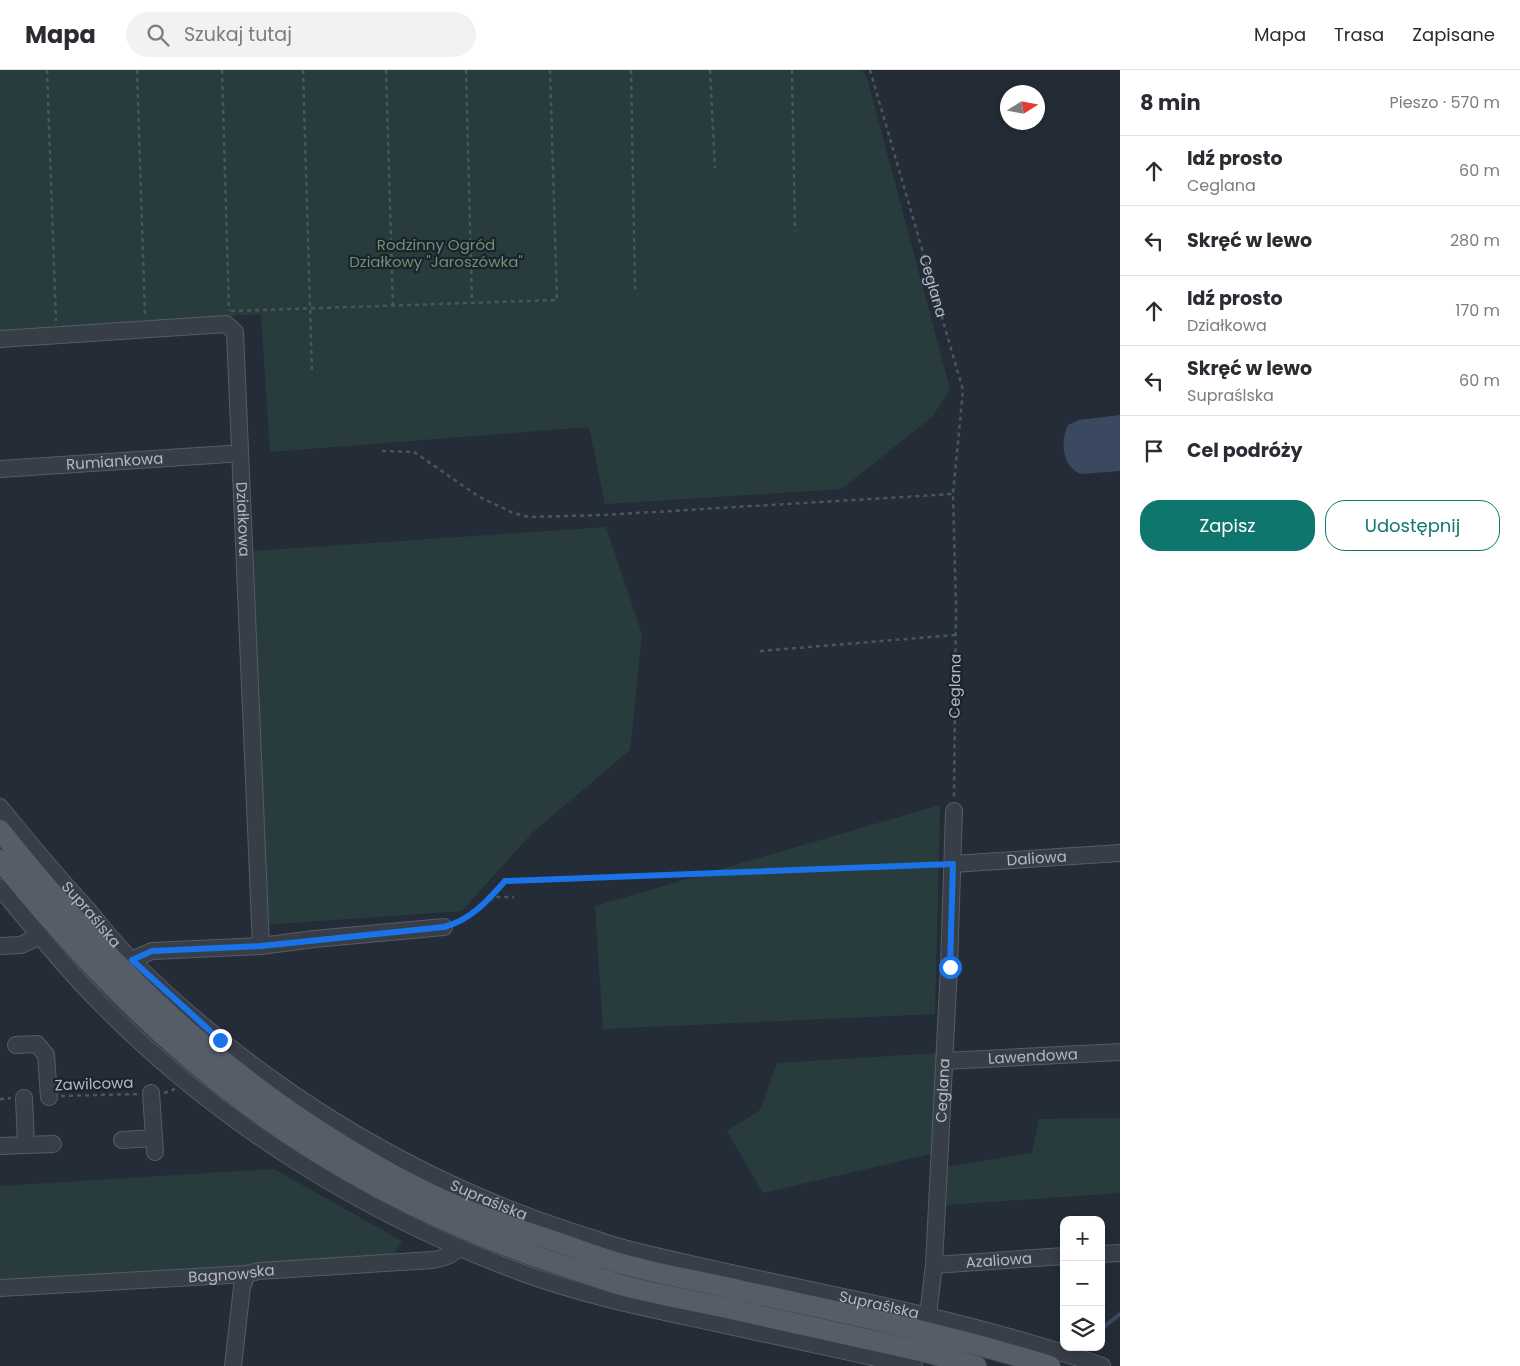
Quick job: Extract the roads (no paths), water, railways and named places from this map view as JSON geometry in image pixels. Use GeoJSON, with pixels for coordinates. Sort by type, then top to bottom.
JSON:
{"type":"FeatureCollection","features":[{"type":"Feature","properties":{"kind":"main road"},"geometry":{"type":"LineString","coordinates":[[0,830],[64,908],[119,968],[210,1052],[255,1088],[338,1143],[420,1189],[502,1224],[622,1264],[933,1334],[1050,1366]]}},
{"type":"Feature","properties":{"kind":"main road"},"geometry":{"type":"LineString","coordinates":[[0,860],[50,921],[105,981],[198,1068],[243,1104],[335,1165],[408,1205],[494,1242],[620,1285],[929,1353],[976,1366]]}},
{"type":"Feature","properties":{"kind":"street","name":"Działkowa"},"geometry":{"type":"LineString","coordinates":[[0,339],[226,324],[235,332],[261,946]]}},
{"type":"Feature","properties":{"kind":"street","name":"Rumiankowa"},"geometry":{"type":"LineString","coordinates":[[0,469],[229,454]]}},
{"type":"Feature","properties":{"kind":"street","name":"Supraślska"},"geometry":{"type":"LineString","coordinates":[[0,807],[132,960],[220,1040],[268,1077],[354,1134],[429,1175],[510,1211],[627,1249],[928,1315],[1029,1341],[1102,1366]]}},
{"type":"Feature","properties":{"kind":"street","name":"Ceglana"},"geometry":{"type":"LineString","coordinates":[[928,1315],[934,1264],[945,1061],[954,811]]}},
{"type":"Feature","properties":{"kind":"street","name":"Daliowa"},"geometry":{"type":"LineString","coordinates":[[953,864],[1120,853]]}},
{"type":"Feature","properties":{"kind":"street"},"geometry":{"type":"LineString","coordinates":[[0,888],[40,936],[105,1008],[186,1082],[254,1133],[322,1177],[398,1220],[459,1248],[522,1272],[614,1301],[914,1366]]}},
{"type":"Feature","properties":{"kind":"street"},"geometry":{"type":"LineString","coordinates":[[132,960],[152,951],[261,946],[444,927]]}},
{"type":"Feature","properties":{"kind":"street"},"geometry":{"type":"LineString","coordinates":[[0,946],[21,945],[40,936]]}},
{"type":"Feature","properties":{"kind":"street"},"geometry":{"type":"LineString","coordinates":[[16,1045],[37,1044],[46,1055],[49,1097]]}},
{"type":"Feature","properties":{"kind":"street","name":"Lawendowa"},"geometry":{"type":"LineString","coordinates":[[945,1061],[1120,1052]]}},
{"type":"Feature","properties":{"kind":"street"},"geometry":{"type":"LineString","coordinates":[[122,1140],[154,1145],[151,1093]]}},
{"type":"Feature","properties":{"kind":"street"},"geometry":{"type":"LineString","coordinates":[[24,1098],[26,1145]]}},
{"type":"Feature","properties":{"kind":"street"},"geometry":{"type":"LineString","coordinates":[[0,1146],[53,1144]]}},
{"type":"Feature","properties":{"kind":"street","name":"Bagnowska"},"geometry":{"type":"LineString","coordinates":[[0,1288],[247,1274],[258,1271],[432,1260],[453,1254],[459,1248]]}},
{"type":"Feature","properties":{"kind":"street"},"geometry":{"type":"LineString","coordinates":[[1105,1254],[1120,1253]]}},
{"type":"Feature","properties":{"kind":"street","name":"Azaliowa"},"geometry":{"type":"LineString","coordinates":[[934,1264],[1060,1256]]}},
{"type":"Feature","properties":{"kind":"street"},"geometry":{"type":"LineString","coordinates":[[233,1366],[242,1287],[247,1274]]}},
{"type":"Feature","properties":{"kind":"water"},"geometry":{"type":"Polygon","coordinates":[[[1120,415],[1120,471],[1081,474],[1075,471],[1066,460],[1064,453],[1065,431],[1068,425],[1079,420],[1120,415]]]}},
{"type":"Feature","properties":{"kind":"waterway"},"geometry":{"type":"LineString","coordinates":[[1105,1326],[1120,1314]]}},
{"type":"Feature","properties":{"kind":"park label","name":"Rodzinny Ogród Działkowy \"Jaroszówka\""},"geometry":{"type":"Point","coordinates":[436,254]}}]}
